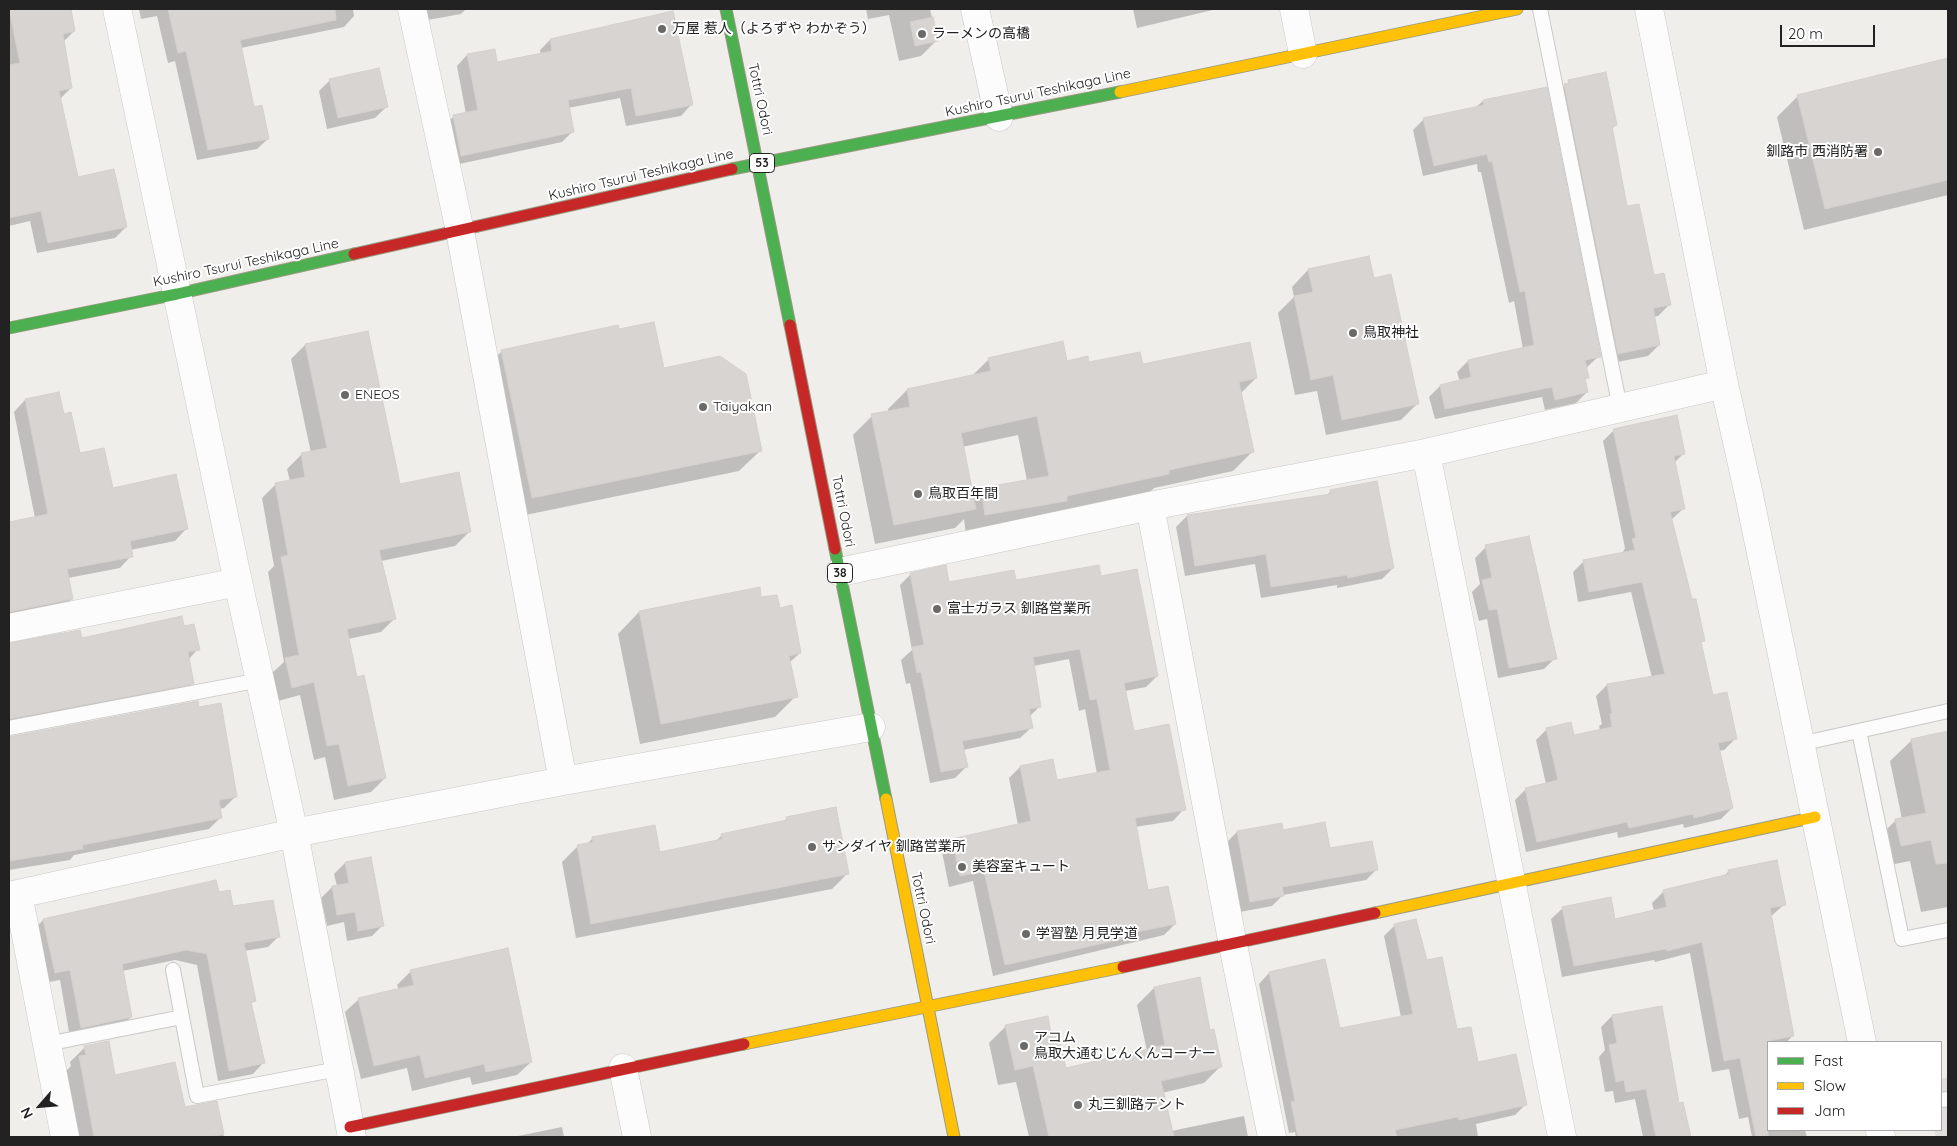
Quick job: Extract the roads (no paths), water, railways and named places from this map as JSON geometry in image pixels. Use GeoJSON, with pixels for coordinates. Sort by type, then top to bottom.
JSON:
{"type":"FeatureCollection","features":[{"type":"Feature","properties":{"kind":"main road","name":"Tottri Odori"},"geometry":{"type":"LineString","coordinates":[[726,9],[954,1137]]}},
{"type":"Feature","properties":{"kind":"main road","name":"Kushiro Tsurui Teshikaga Line"},"geometry":{"type":"LineString","coordinates":[[9,328],[177,294],[758,163],[999,116],[1517,9]]}},
{"type":"Feature","properties":{"kind":"main road"},"geometry":{"type":"LineString","coordinates":[[351,1132],[623,1068],[1233,945],[1510,882],[1815,817]]}},
{"type":"Feature","properties":{"kind":"street"},"geometry":{"type":"LineString","coordinates":[[117,9],[238,582],[294,833],[351,1132]]}},
{"type":"Feature","properties":{"kind":"street"},"geometry":{"type":"LineString","coordinates":[[412,9],[460,231],[563,781]]}},
{"type":"Feature","properties":{"kind":"street"},"geometry":{"type":"LineString","coordinates":[[975,9],[999,116]]}},
{"type":"Feature","properties":{"kind":"street"},"geometry":{"type":"LineString","coordinates":[[1294,9],[1303,54]]}},
{"type":"Feature","properties":{"kind":"street"},"geometry":{"type":"LineString","coordinates":[[1649,9],[1724,384],[1862,1041]]}},
{"type":"Feature","properties":{"kind":"street"},"geometry":{"type":"LineString","coordinates":[[840,572],[1150,506],[1426,453],[1724,384]]}},
{"type":"Feature","properties":{"kind":"street"},"geometry":{"type":"LineString","coordinates":[[1426,453],[1562,1137]]}},
{"type":"Feature","properties":{"kind":"street"},"geometry":{"type":"LineString","coordinates":[[1150,506],[1233,945],[1272,1137]]}},
{"type":"Feature","properties":{"kind":"street"},"geometry":{"type":"LineString","coordinates":[[9,628],[238,582]]}},
{"type":"Feature","properties":{"kind":"street"},"geometry":{"type":"LineString","coordinates":[[65,1137],[14,895],[294,833],[563,781],[870,727]]}},
{"type":"Feature","properties":{"kind":"street"},"geometry":{"type":"LineString","coordinates":[[623,1068],[637,1137]]}},
{"type":"Feature","properties":{"kind":"lane"},"geometry":{"type":"LineString","coordinates":[[1540,9],[1620,408]]}},
{"type":"Feature","properties":{"kind":"lane"},"geometry":{"type":"LineString","coordinates":[[9,728],[260,680]]}},
{"type":"Feature","properties":{"kind":"lane"},"geometry":{"type":"LineString","coordinates":[[1800,744],[1948,711]]}},
{"type":"Feature","properties":{"kind":"lane"},"geometry":{"type":"LineString","coordinates":[[1859,731],[1902,939],[1948,930]]}},
{"type":"Feature","properties":{"kind":"lane"},"geometry":{"type":"LineString","coordinates":[[173,970],[198,1096],[338,1069]]}},
{"type":"Feature","properties":{"kind":"lane"},"geometry":{"type":"LineString","coordinates":[[46,1044],[182,1017]]}},
{"type":"Feature","properties":{"kind":"place","name":"万屋 惹人（よろずや わかぞう）"},"geometry":{"type":"Point","coordinates":[662,29]}},
{"type":"Feature","properties":{"kind":"place","name":"ラーメンの高橋"},"geometry":{"type":"Point","coordinates":[922,34]}},
{"type":"Feature","properties":{"kind":"place","name":"釧路市 西消防署"},"geometry":{"type":"Point","coordinates":[1878,152]}},
{"type":"Feature","properties":{"kind":"place","name":"鳥取神社"},"geometry":{"type":"Point","coordinates":[1353,333]}},
{"type":"Feature","properties":{"kind":"place","name":"ENEOS"},"geometry":{"type":"Point","coordinates":[345,395]}},
{"type":"Feature","properties":{"kind":"place","name":"Taiyakan"},"geometry":{"type":"Point","coordinates":[703,407]}},
{"type":"Feature","properties":{"kind":"place","name":"鳥取百年間"},"geometry":{"type":"Point","coordinates":[918,494]}},
{"type":"Feature","properties":{"kind":"place","name":"富士ガラス 釧路営業所"},"geometry":{"type":"Point","coordinates":[937,609]}},
{"type":"Feature","properties":{"kind":"place","name":"サンダイヤ 釧路営業所"},"geometry":{"type":"Point","coordinates":[812,847]}},
{"type":"Feature","properties":{"kind":"place","name":"美容室キュート"},"geometry":{"type":"Point","coordinates":[962,867]}},
{"type":"Feature","properties":{"kind":"place","name":"学習塾 月見学道"},"geometry":{"type":"Point","coordinates":[1026,934]}},
{"type":"Feature","properties":{"kind":"place","name":"アコム 鳥取大通むじんくんコーナー"},"geometry":{"type":"Point","coordinates":[1024,1046]}},
{"type":"Feature","properties":{"kind":"place","name":"丸三釧路テント"},"geometry":{"type":"Point","coordinates":[1078,1105]}}]}
